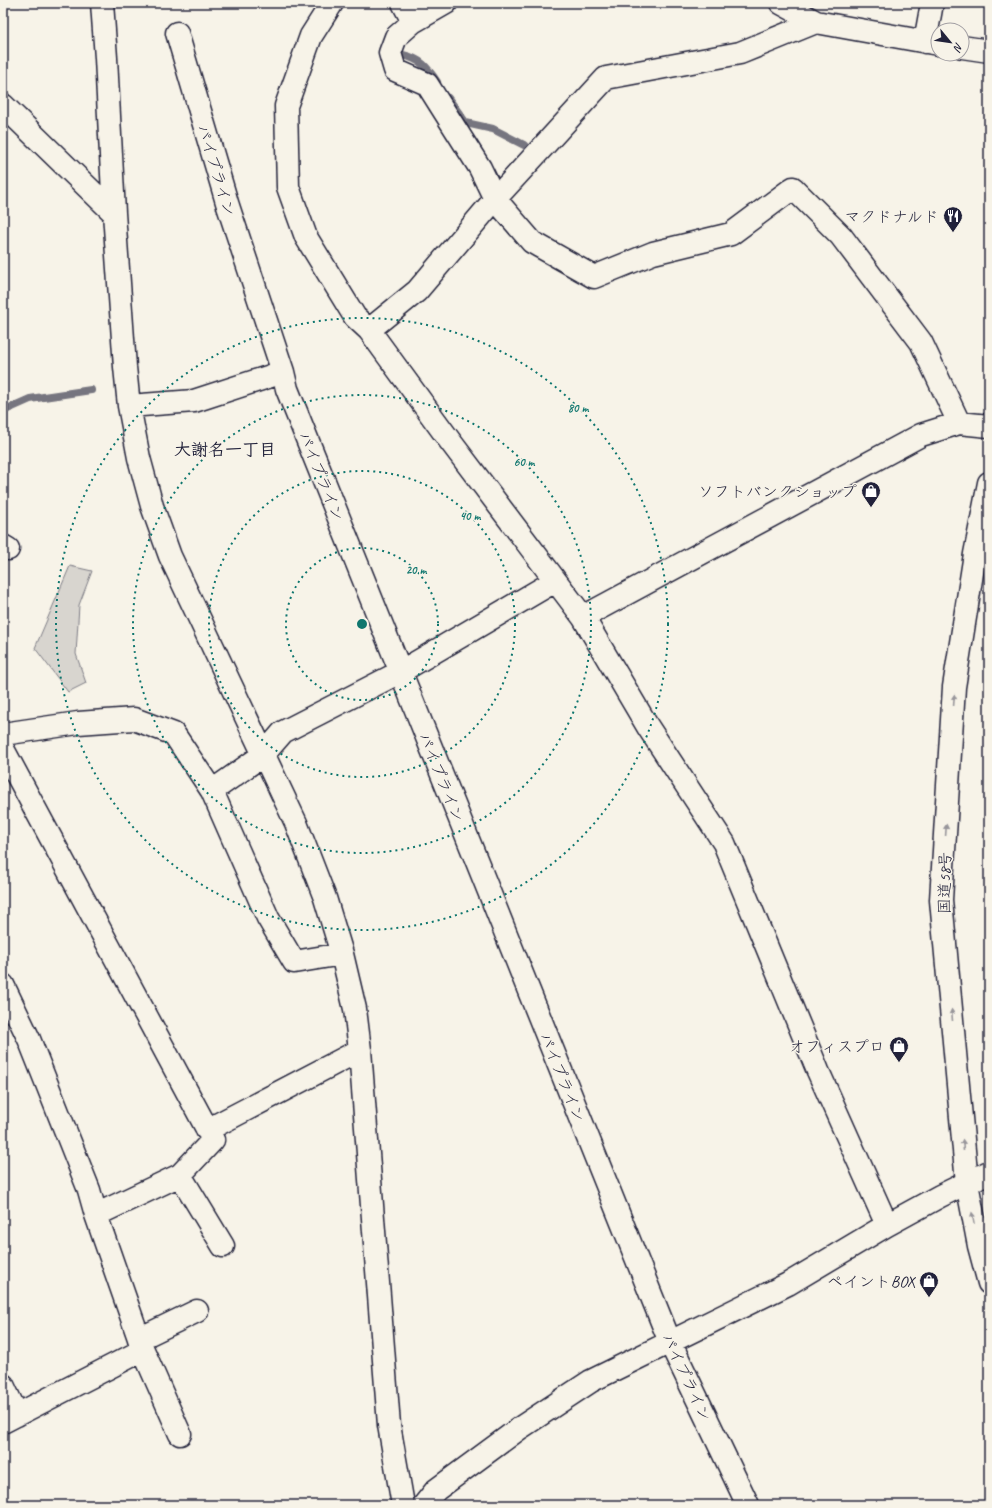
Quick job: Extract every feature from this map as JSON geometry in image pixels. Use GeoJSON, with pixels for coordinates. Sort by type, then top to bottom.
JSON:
{"type":"FeatureCollection","features":[{"type":"Feature","properties":{"kind":"main road"},"geometry":{"type":"LineString","coordinates":[[102,3],[124,367],[129,406],[139,458],[152,506],[170,556],[296,823],[325,898],[342,954],[355,1009],[360,1050],[390,1425],[403,1505]]}},
{"type":"Feature","properties":{"kind":"main road"},"geometry":{"type":"LineString","coordinates":[[332,3],[311,36],[286,106],[288,187],[306,237],[355,317],[369,330],[583,617],[648,727],[724,843],[818,1071],[887,1225]]}},
{"type":"Feature","properties":{"kind":"main road"},"geometry":{"type":"LineString","coordinates":[[403,3],[413,22]]}},
{"type":"Feature","properties":{"kind":"main road"},"geometry":{"type":"LineString","coordinates":[[446,3],[413,22],[396,37],[390,54],[395,70],[427,84],[480,168],[494,199],[532,242],[594,277],[653,253],[731,234],[793,188],[841,236],[921,342],[959,423]]}},
{"type":"Feature","properties":{"kind":"main road"},"geometry":{"type":"LineString","coordinates":[[781,3],[816,22],[930,43]]}},
{"type":"Feature","properties":{"kind":"main road"},"geometry":{"type":"LineString","coordinates":[[932,3],[932,22]]}},
{"type":"Feature","properties":{"kind":"main road"},"geometry":{"type":"LineString","coordinates":[[369,330],[417,291],[494,199],[606,78],[740,53],[816,22]]}},
{"type":"Feature","properties":{"kind":"main road","name":"パイプライン"},"geometry":{"type":"LineString","coordinates":[[177,33],[228,206],[283,372],[287,389],[670,1342],[748,1505]]}},
{"type":"Feature","properties":{"kind":"main road"},"geometry":{"type":"LineString","coordinates":[[970,49],[989,51]]}},
{"type":"Feature","properties":{"kind":"main road"},"geometry":{"type":"LineString","coordinates":[[3,105],[114,213]]}},
{"type":"Feature","properties":{"kind":"main road"},"geometry":{"type":"LineString","coordinates":[[129,406],[194,401],[283,372]]}},
{"type":"Feature","properties":{"kind":"main road"},"geometry":{"type":"LineString","coordinates":[[583,617],[921,436],[959,423],[989,426]]}},
{"type":"Feature","properties":{"kind":"main road","name":"国道58号"},"geometry":{"type":"LineString","coordinates":[[989,483],[975,554],[954,687],[941,900],[967,1183],[979,1246],[989,1283]]}},
{"type":"Feature","properties":{"kind":"main road"},"geometry":{"type":"LineString","coordinates":[[212,792],[263,755],[283,732],[400,672],[555,580]]}},
{"type":"Feature","properties":{"kind":"main road"},"geometry":{"type":"LineString","coordinates":[[3,734],[78,723],[134,719],[174,734],[212,792],[268,918],[294,962],[342,954]]}},
{"type":"Feature","properties":{"kind":"main road"},"geometry":{"type":"LineString","coordinates":[[3,722],[26,731]]}},
{"type":"Feature","properties":{"kind":"main road"},"geometry":{"type":"LineString","coordinates":[[3,749],[213,1140],[180,1175],[96,1215]]}},
{"type":"Feature","properties":{"kind":"main road"},"geometry":{"type":"LineString","coordinates":[[3,985],[29,1039],[89,1190],[96,1215],[141,1345],[180,1434]]}},
{"type":"Feature","properties":{"kind":"main road"},"geometry":{"type":"LineString","coordinates":[[207,1130],[360,1050]]}},
{"type":"Feature","properties":{"kind":"main road"},"geometry":{"type":"LineString","coordinates":[[424,1505],[436,1490],[520,1428],[591,1381],[788,1284],[887,1225],[940,1196],[989,1172]]}},
{"type":"Feature","properties":{"kind":"main road"},"geometry":{"type":"LineString","coordinates":[[180,1175],[224,1246]]}},
{"type":"Feature","properties":{"kind":"main road"},"geometry":{"type":"LineString","coordinates":[[3,1385],[10,1418],[141,1345],[197,1311]]}},
{"type":"Feature","properties":{"kind":"shaded area"},"geometry":{"type":"Polygon","coordinates":[[[70,566],[92,571],[79,605],[76,654],[86,683],[68,692],[35,648],[70,566]]]}},
{"type":"Feature","properties":{"kind":"waterway"},"geometry":{"type":"LineString","coordinates":[[403,55],[423,64],[437,82]]}},
{"type":"Feature","properties":{"kind":"waterway"},"geometry":{"type":"LineString","coordinates":[[448,98],[466,123],[493,129],[524,145]]}},
{"type":"Feature","properties":{"kind":"waterway"},"geometry":{"type":"LineString","coordinates":[[3,411],[30,399],[91,390]]}},
{"type":"Feature","properties":{"kind":"place","name":"マクドナルド"},"geometry":{"type":"Point","coordinates":[953,233]}},
{"type":"Feature","properties":{"kind":"place","name":"ソフトバンクショップ"},"geometry":{"type":"Point","coordinates":[871,508]}},
{"type":"Feature","properties":{"kind":"place","name":"オフィスプロ"},"geometry":{"type":"Point","coordinates":[899,1063]}},
{"type":"Feature","properties":{"kind":"place","name":"ペイントBOX"},"geometry":{"type":"Point","coordinates":[929,1298]}},
{"type":"Feature","properties":{"kind":"district","name":"大謝名一丁目"},"geometry":{"type":"Point","coordinates":[225,449]}}]}
